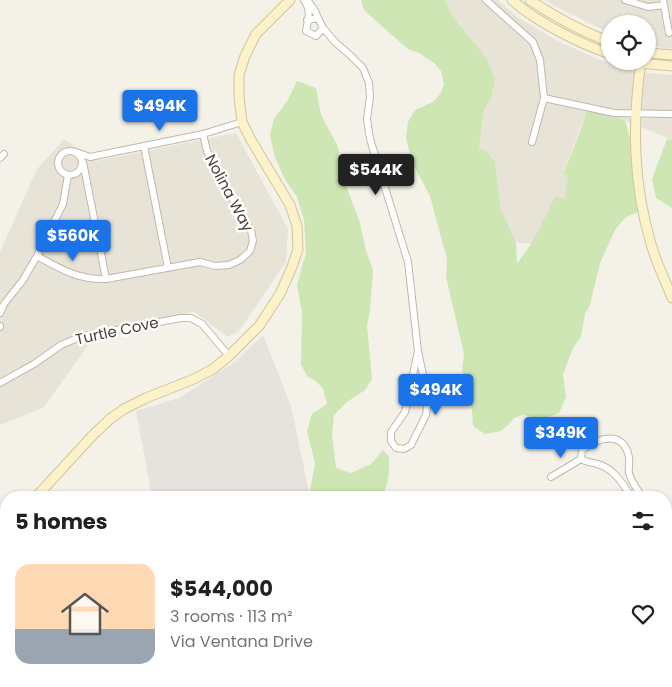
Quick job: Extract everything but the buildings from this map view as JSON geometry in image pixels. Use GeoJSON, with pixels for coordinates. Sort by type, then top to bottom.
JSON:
{"type":"FeatureCollection","features":[{"type":"Feature","properties":{"kind":"main road"},"geometry":{"type":"LineString","coordinates":[[41,491],[110,419],[124,409],[146,398],[213,369],[229,356],[259,326],[280,294],[298,248],[297,226],[290,205],[242,122],[239,75],[245,56],[256,34],[290,0]]}},
{"type":"Feature","properties":{"kind":"main road"},"geometry":{"type":"LineString","coordinates":[[512,0],[523,9],[564,34],[601,50]]}},
{"type":"Feature","properties":{"kind":"main road"},"geometry":{"type":"LineString","coordinates":[[530,0],[569,24],[601,39]]}},
{"type":"Feature","properties":{"kind":"main road"},"geometry":{"type":"LineString","coordinates":[[656,54],[672,55]]}},
{"type":"Feature","properties":{"kind":"main road"},"geometry":{"type":"LineString","coordinates":[[656,64],[672,66]]}},
{"type":"Feature","properties":{"kind":"main road"},"geometry":{"type":"LineString","coordinates":[[638,70],[635,114],[637,178],[651,246],[672,298]]}},
{"type":"Feature","properties":{"kind":"street"},"geometry":{"type":"LineString","coordinates":[[306,0],[314,9],[323,28],[363,68],[369,83],[370,97],[367,119],[370,139],[408,262],[418,351],[428,399],[426,415],[411,445],[404,449],[396,448],[391,440],[391,432],[405,412],[418,351]]}},
{"type":"Feature","properties":{"kind":"street"},"geometry":{"type":"LineString","coordinates":[[306,0],[309,13],[306,31],[335,42]]}},
{"type":"Feature","properties":{"kind":"street"},"geometry":{"type":"LineString","coordinates":[[486,0],[534,42],[540,60],[544,98],[532,142]]}},
{"type":"Feature","properties":{"kind":"street"},"geometry":{"type":"LineString","coordinates":[[625,0],[648,7],[664,3],[669,34]]}},
{"type":"Feature","properties":{"kind":"street"},"geometry":{"type":"LineString","coordinates":[[307,20],[318,18]]}},
{"type":"Feature","properties":{"kind":"street"},"geometry":{"type":"LineString","coordinates":[[316,36],[323,28]]}},
{"type":"Feature","properties":{"kind":"street"},"geometry":{"type":"LineString","coordinates":[[544,98],[614,113],[672,114]]}},
{"type":"Feature","properties":{"kind":"street"},"geometry":{"type":"LineString","coordinates":[[83,162],[78,172],[68,175],[59,167],[58,161],[62,153],[68,151],[90,157],[203,134],[242,122]]}},
{"type":"Feature","properties":{"kind":"street","name":"Nolina Way"},"geometry":{"type":"LineString","coordinates":[[168,268],[200,262],[215,266],[229,265],[240,260],[250,251],[253,241],[251,230],[207,151],[203,134]]}},
{"type":"Feature","properties":{"kind":"street"},"geometry":{"type":"LineString","coordinates":[[37,256],[75,275],[92,280],[168,268],[144,146]]}},
{"type":"Feature","properties":{"kind":"street"},"geometry":{"type":"LineString","coordinates":[[76,152],[83,162],[106,279]]}},
{"type":"Feature","properties":{"kind":"street"},"geometry":{"type":"LineString","coordinates":[[0,313],[4,304],[23,280],[37,256],[63,204],[68,175]]}},
{"type":"Feature","properties":{"kind":"street","name":"Turtle Cove"},"geometry":{"type":"LineString","coordinates":[[0,383],[34,364],[61,345],[80,338],[181,318],[191,318],[202,324],[229,356]]}},
{"type":"Feature","properties":{"kind":"street"},"geometry":{"type":"LineString","coordinates":[[581,459],[582,450],[591,443],[602,438],[618,441],[626,447],[630,460],[629,473],[639,491]]}},
{"type":"Feature","properties":{"kind":"street"},"geometry":{"type":"LineString","coordinates":[[551,477],[581,459]]}},
{"type":"Feature","properties":{"kind":"street"},"geometry":{"type":"LineString","coordinates":[[581,459],[586,463],[608,468],[618,477],[627,491]]}},
{"type":"Feature","properties":{"kind":"shaded area"},"geometry":{"type":"Polygon","coordinates":[[[445,0],[498,0],[517,17],[560,42],[601,60],[601,70],[632,70],[672,75],[672,140],[625,120],[587,110],[563,173],[568,176],[564,199],[547,214],[545,221],[531,244],[516,242],[501,209],[495,162],[487,152],[479,147],[484,110],[491,98],[462,27],[451,14],[445,0]]]}},
{"type":"Feature","properties":{"kind":"shaded area"},"geometry":{"type":"Polygon","coordinates":[[[546,0],[672,0],[672,49],[656,46],[656,15],[601,15],[601,29],[546,0]]]}},
{"type":"Feature","properties":{"kind":"shaded area"},"geometry":{"type":"Polygon","coordinates":[[[236,133],[288,229],[286,262],[239,331],[228,337],[194,312],[100,329],[43,408],[0,425],[0,252],[37,169],[64,139],[96,161],[236,133]]]}},
{"type":"Feature","properties":{"kind":"shaded area"},"geometry":{"type":"Polygon","coordinates":[[[263,335],[291,406],[309,491],[151,491],[136,411],[179,398],[235,362],[263,335]]]}},
{"type":"Feature","properties":{"kind":"green space"},"geometry":{"type":"Polygon","coordinates":[[[361,0],[445,0],[451,14],[487,59],[495,80],[491,98],[484,110],[479,147],[487,152],[495,162],[501,209],[516,242],[517,263],[534,239],[555,197],[564,198],[568,176],[563,174],[587,110],[625,120],[630,138],[632,169],[640,212],[630,215],[623,220],[615,230],[600,263],[590,305],[585,314],[581,337],[570,355],[563,375],[566,397],[559,413],[542,419],[523,415],[514,418],[501,431],[485,434],[473,426],[472,411],[462,370],[464,354],[446,277],[447,259],[430,196],[412,162],[406,138],[408,122],[415,110],[433,102],[441,93],[444,84],[441,71],[434,63],[419,53],[408,49],[376,21],[364,10],[361,0]]]}},
{"type":"Feature","properties":{"kind":"green space"},"geometry":{"type":"Polygon","coordinates":[[[297,81],[316,88],[321,115],[337,145],[347,188],[360,223],[366,251],[373,270],[370,312],[367,325],[372,379],[365,390],[347,402],[334,415],[332,434],[336,468],[351,473],[371,464],[383,450],[389,456],[389,473],[384,491],[310,490],[315,463],[307,431],[312,414],[327,404],[323,389],[316,381],[308,377],[301,365],[302,312],[297,285],[306,253],[304,220],[297,197],[286,181],[275,158],[270,135],[274,119],[288,100],[297,81]]]}},
{"type":"Feature","properties":{"kind":"green space"},"geometry":{"type":"Polygon","coordinates":[[[667,139],[672,140],[672,208],[656,198],[652,179],[667,139]]]}}]}
